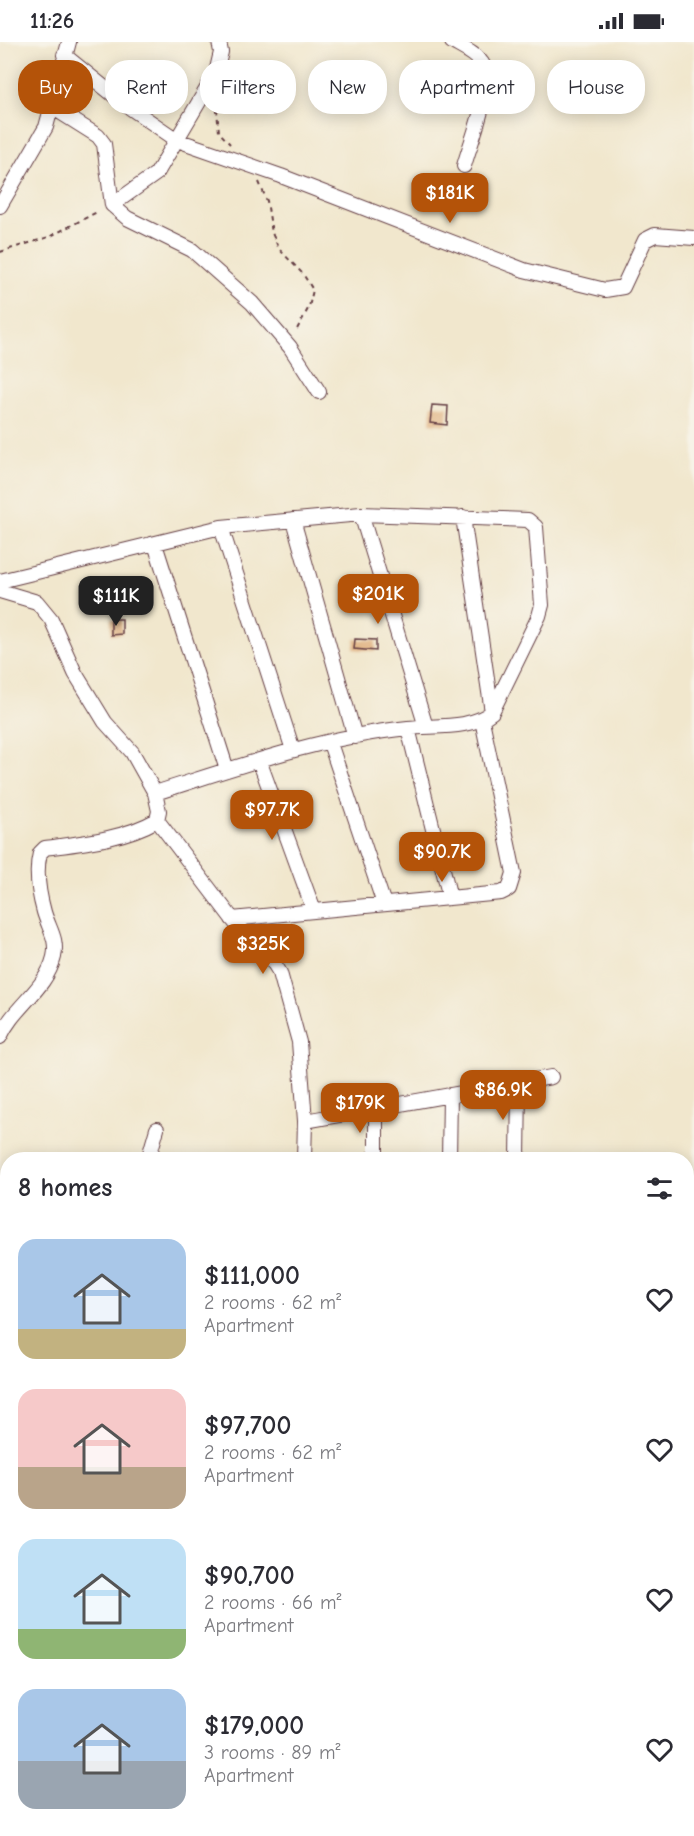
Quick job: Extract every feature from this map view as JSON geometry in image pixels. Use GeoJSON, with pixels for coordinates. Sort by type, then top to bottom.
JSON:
{"type":"FeatureCollection","features":[{"type":"Feature","properties":{"kind":"street"},"geometry":{"type":"LineString","coordinates":[[218,60],[219,42]]}},
{"type":"Feature","properties":{"kind":"street"},"geometry":{"type":"LineString","coordinates":[[452,42],[477,56],[486,72],[486,90],[464,166]]}},
{"type":"Feature","properties":{"kind":"street"},"geometry":{"type":"LineString","coordinates":[[66,49],[126,105],[177,140],[524,270],[605,290],[623,287],[645,240],[655,235],[694,238]]}},
{"type":"Feature","properties":{"kind":"street"},"geometry":{"type":"LineString","coordinates":[[112,206],[157,173],[200,100]]}},
{"type":"Feature","properties":{"kind":"street"},"geometry":{"type":"LineString","coordinates":[[0,206],[38,144],[49,114]]}},
{"type":"Feature","properties":{"kind":"street"},"geometry":{"type":"LineString","coordinates":[[63,114],[98,136],[105,144],[112,206],[127,218],[192,250],[252,303],[290,347],[319,392]]}},
{"type":"Feature","properties":{"kind":"street"},"geometry":{"type":"LineString","coordinates":[[361,514],[426,727]]}},
{"type":"Feature","properties":{"kind":"street"},"geometry":{"type":"LineString","coordinates":[[0,581],[221,527],[361,514],[528,520],[536,527],[542,605],[539,616],[487,716]]}},
{"type":"Feature","properties":{"kind":"street"},"geometry":{"type":"LineString","coordinates":[[232,919],[501,893],[509,889],[514,873],[487,716],[463,517]]}},
{"type":"Feature","properties":{"kind":"street"},"geometry":{"type":"LineString","coordinates":[[292,520],[355,737]]}},
{"type":"Feature","properties":{"kind":"street"},"geometry":{"type":"LineString","coordinates":[[221,527],[293,750]]}},
{"type":"Feature","properties":{"kind":"street"},"geometry":{"type":"LineString","coordinates":[[155,544],[227,770]]}},
{"type":"Feature","properties":{"kind":"street"},"geometry":{"type":"LineString","coordinates":[[0,591],[37,602],[51,619],[75,673],[105,722],[132,752],[155,793],[159,811],[157,820],[232,919],[267,952],[280,973],[300,1042],[305,1121],[304,1152]]}},
{"type":"Feature","properties":{"kind":"street"},"geometry":{"type":"LineString","coordinates":[[155,793],[293,750],[355,737],[487,716]]}},
{"type":"Feature","properties":{"kind":"street"},"geometry":{"type":"LineString","coordinates":[[408,728],[450,898]]}},
{"type":"Feature","properties":{"kind":"street"},"geometry":{"type":"LineString","coordinates":[[330,742],[384,904]]}},
{"type":"Feature","properties":{"kind":"street"},"geometry":{"type":"LineString","coordinates":[[259,760],[314,911]]}},
{"type":"Feature","properties":{"kind":"street"},"geometry":{"type":"LineString","coordinates":[[0,1037],[7,1022],[44,979],[54,958],[55,939],[45,914],[38,880],[40,853],[45,848],[114,836],[157,820]]}},
{"type":"Feature","properties":{"kind":"street"},"geometry":{"type":"LineString","coordinates":[[305,1121],[551,1077]]}},
{"type":"Feature","properties":{"kind":"street"},"geometry":{"type":"LineString","coordinates":[[518,1152],[519,1083]]}},
{"type":"Feature","properties":{"kind":"street"},"geometry":{"type":"LineString","coordinates":[[449,1152],[450,1095]]}},
{"type":"Feature","properties":{"kind":"street"},"geometry":{"type":"LineString","coordinates":[[376,1108],[376,1152]]}},
{"type":"Feature","properties":{"kind":"street"},"geometry":{"type":"LineString","coordinates":[[150,1152],[157,1129]]}},
{"type":"Feature","properties":{"kind":"path"},"geometry":{"type":"LineString","coordinates":[[218,114],[219,132],[258,178],[267,201],[272,233],[279,249],[303,274],[312,290],[309,307],[298,323],[290,347]]}},
{"type":"Feature","properties":{"kind":"path"},"geometry":{"type":"LineString","coordinates":[[0,252],[49,237],[112,206]]}},
{"type":"Feature","properties":{"kind":"building"},"geometry":{"type":"Polygon","coordinates":[[[432,405],[448,406],[447,425],[430,423],[432,405]]]}},
{"type":"Feature","properties":{"kind":"building"},"geometry":{"type":"Polygon","coordinates":[[[111,619],[122,619],[122,634],[111,635],[111,619]]]}},
{"type":"Feature","properties":{"kind":"building"},"geometry":{"type":"Polygon","coordinates":[[[355,639],[376,640],[376,651],[354,649],[355,639]]]}}]}
